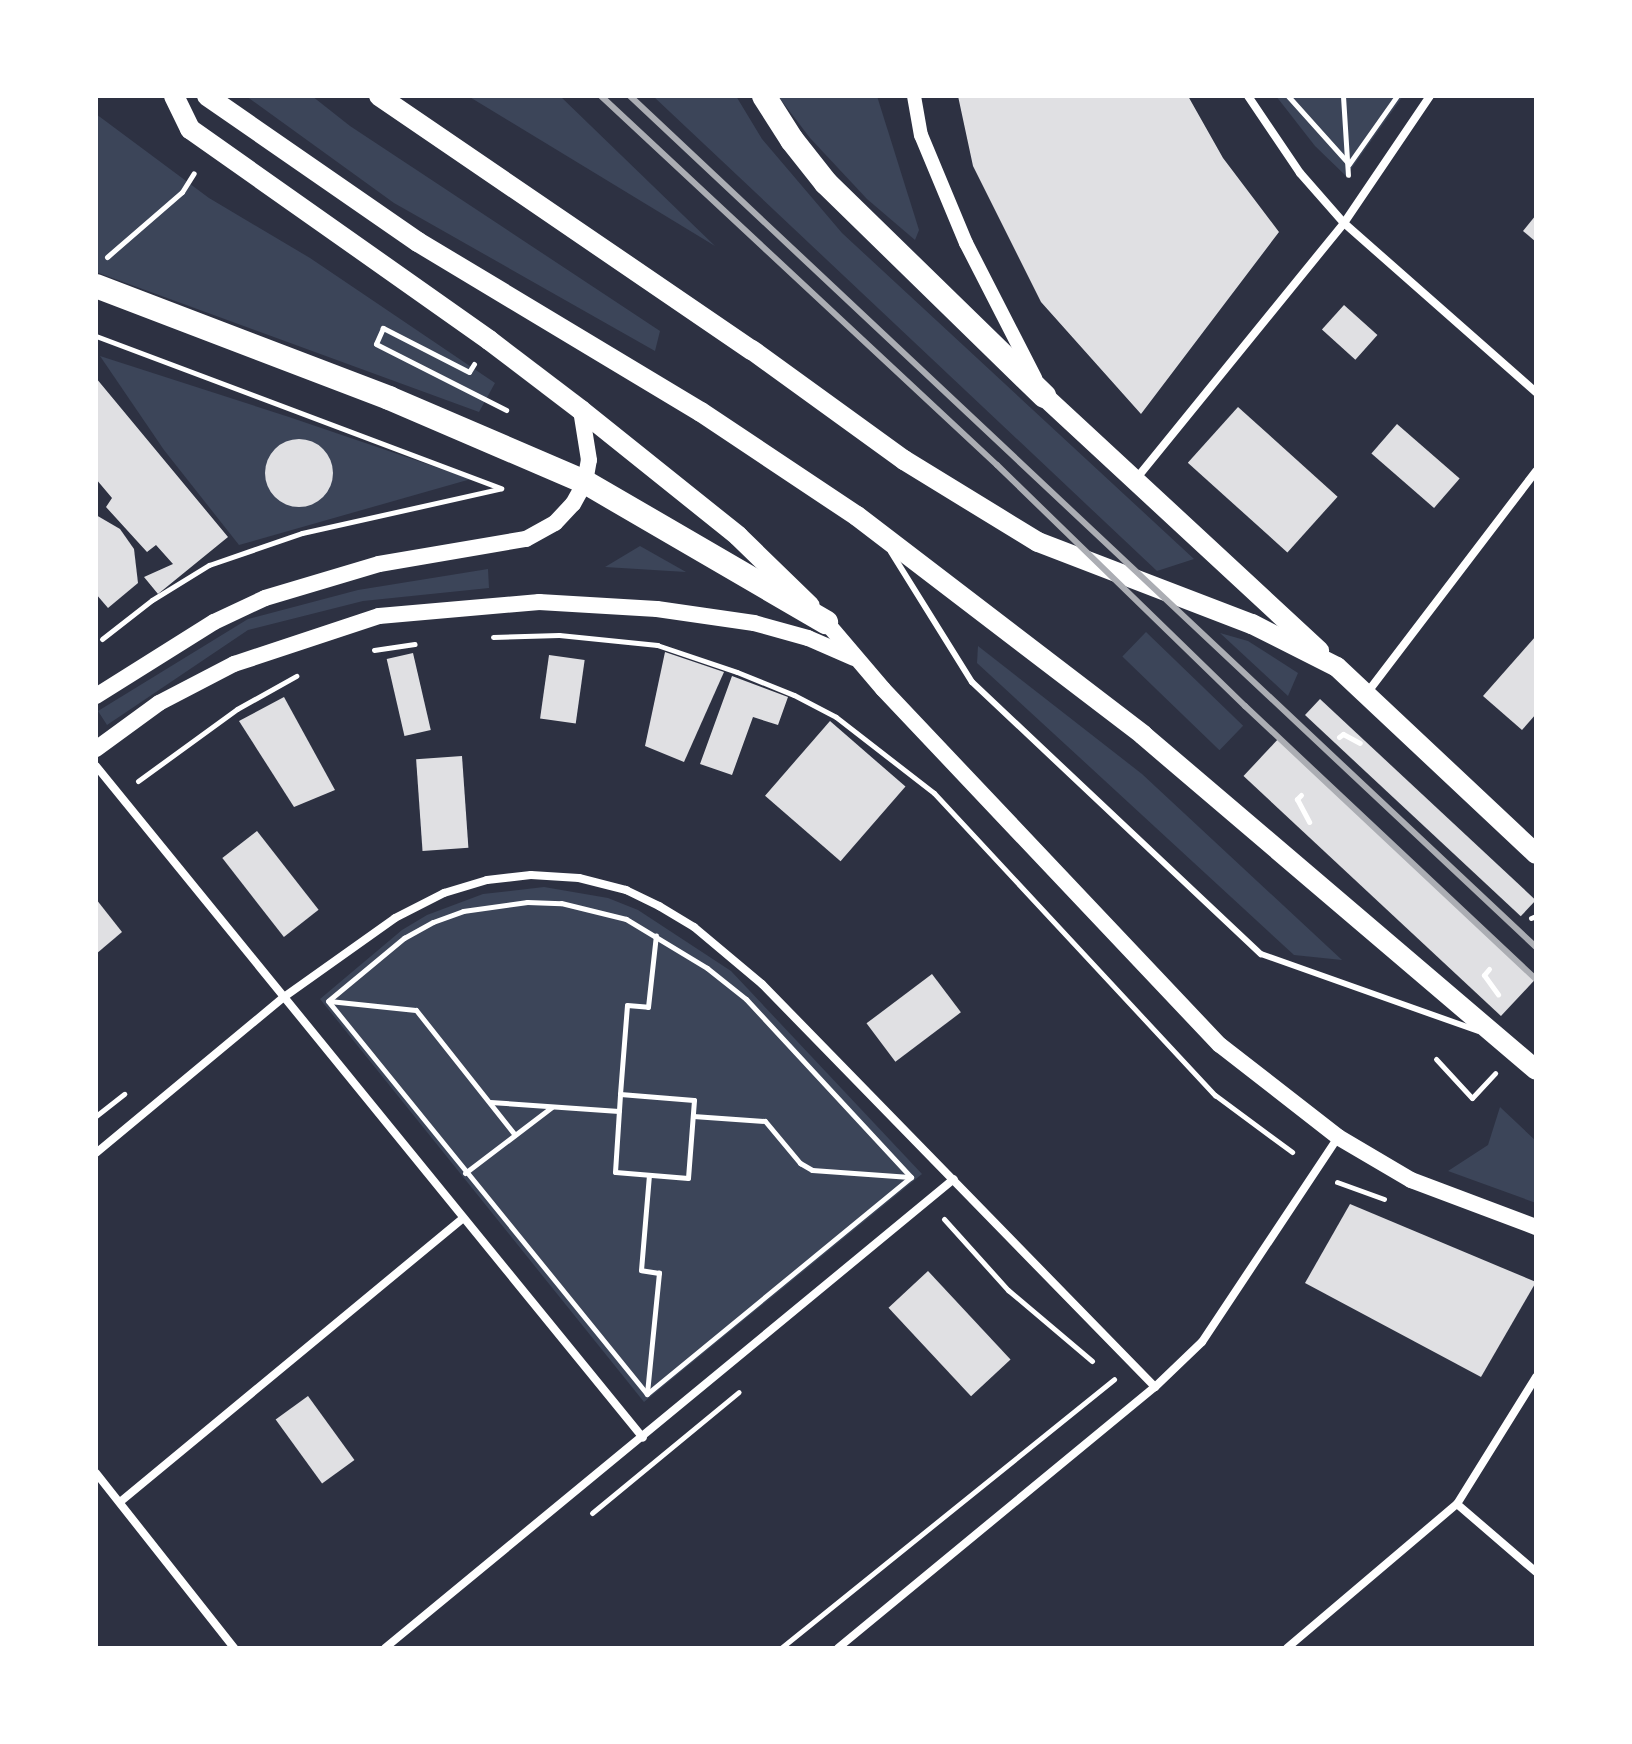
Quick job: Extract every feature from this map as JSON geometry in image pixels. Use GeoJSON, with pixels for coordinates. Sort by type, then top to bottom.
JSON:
{"type":"FeatureCollection","features":[{"type":"Feature","properties":{"kind":"highway"},"geometry":{"type":"LineString","coordinates":[[764,96],[792,140],[826,183],[1044,396]]}},
{"type":"Feature","properties":{"kind":"highway"},"geometry":{"type":"LineString","coordinates":[[96,286],[389,398],[585,482],[826,622]]}},
{"type":"Feature","properties":{"kind":"main road"},"geometry":{"type":"LineString","coordinates":[[174,96],[190,129],[489,340],[738,536],[826,622],[858,660],[1220,1045],[1338,1137],[1411,1180],[1536,1227]]}},
{"type":"Feature","properties":{"kind":"main road"},"geometry":{"type":"LineString","coordinates":[[207,96],[418,242],[701,412],[878,532],[1143,735],[1536,1070]]}},
{"type":"Feature","properties":{"kind":"main road"},"geometry":{"type":"LineString","coordinates":[[379,96],[752,350],[904,460],[1038,542],[1252,624],[1337,667]]}},
{"type":"Feature","properties":{"kind":"main road"},"geometry":{"type":"LineString","coordinates":[[1044,396],[1536,854]]}},
{"type":"Feature","properties":{"kind":"main road"},"geometry":{"type":"LineString","coordinates":[[96,696],[214,622],[304,583],[379,564],[526,539],[555,523],[573,504],[585,482],[588,438],[581,410]]}},
{"type":"Feature","properties":{"kind":"main road"},"geometry":{"type":"LineString","coordinates":[[96,749],[159,703],[234,664],[379,616],[539,602],[657,609],[754,623],[808,638],[858,660]]}},
{"type":"Feature","properties":{"kind":"street"},"geometry":{"type":"LineString","coordinates":[[914,96],[921,135],[966,243],[1044,396]]}},
{"type":"Feature","properties":{"kind":"street"},"geometry":{"type":"LineString","coordinates":[[1248,96],[1300,173],[1344,223],[1536,392]]}},
{"type":"Feature","properties":{"kind":"street"},"geometry":{"type":"LineString","coordinates":[[1134,480],[1344,223],[1430,96]]}},
{"type":"Feature","properties":{"kind":"street"},"geometry":{"type":"LineString","coordinates":[[1366,694],[1536,471]]}},
{"type":"Feature","properties":{"kind":"street"},"geometry":{"type":"LineString","coordinates":[[96,766],[643,1438]]}},
{"type":"Feature","properties":{"kind":"street"},"geometry":{"type":"LineString","coordinates":[[96,1153],[284,997],[395,918],[444,893],[487,880],[531,875],[579,878],[626,890],[659,906],[694,927],[762,984],[1155,1387]]}},
{"type":"Feature","properties":{"kind":"street"},"geometry":{"type":"LineString","coordinates":[[838,1648],[1155,1387],[1202,1342],[1338,1137]]}},
{"type":"Feature","properties":{"kind":"street"},"geometry":{"type":"LineString","coordinates":[[385,1648],[954,1179]]}},
{"type":"Feature","properties":{"kind":"street"},"geometry":{"type":"LineString","coordinates":[[120,1502],[463,1218]]}},
{"type":"Feature","properties":{"kind":"street"},"geometry":{"type":"LineString","coordinates":[[1287,1648],[1457,1504],[1536,1377]]}},
{"type":"Feature","properties":{"kind":"street"},"geometry":{"type":"LineString","coordinates":[[96,1473],[234,1648]]}},
{"type":"Feature","properties":{"kind":"street"},"geometry":{"type":"LineString","coordinates":[[1457,1504],[1536,1572]]}},
{"type":"Feature","properties":{"kind":"lane"},"geometry":{"type":"LineString","coordinates":[[878,532],[972,682],[1261,954],[1504,1040]]}},
{"type":"Feature","properties":{"kind":"path"},"geometry":{"type":"LineString","coordinates":[[1288,96],[1349,164]]}},
{"type":"Feature","properties":{"kind":"path"},"geometry":{"type":"LineString","coordinates":[[1343,96],[1349,164],[1344,223]]}},
{"type":"Feature","properties":{"kind":"path"},"geometry":{"type":"LineString","coordinates":[[1349,164],[1397,96]]}},
{"type":"Feature","properties":{"kind":"path"},"geometry":{"type":"LineString","coordinates":[[102,260],[182,192],[194,173]]}},
{"type":"Feature","properties":{"kind":"path"},"geometry":{"type":"LineString","coordinates":[[489,340],[469,372],[383,328],[376,344],[517,416]]}},
{"type":"Feature","properties":{"kind":"path"},"geometry":{"type":"LineString","coordinates":[[96,336],[501,488],[302,533],[209,565],[152,600],[102,639]]}},
{"type":"Feature","properties":{"kind":"path"},"geometry":{"type":"LineString","coordinates":[[486,637],[559,635],[657,645],[737,672],[794,695],[836,717],[934,793],[1215,1095],[1292,1152]]}},
{"type":"Feature","properties":{"kind":"path"},"geometry":{"type":"LineString","coordinates":[[360,654],[429,642]]}},
{"type":"Feature","properties":{"kind":"path"},"geometry":{"type":"LineString","coordinates":[[135,783],[237,709],[301,673]]}},
{"type":"Feature","properties":{"kind":"path"},"geometry":{"type":"LineString","coordinates":[[1339,737],[1343,734],[1360,743]]}},
{"type":"Feature","properties":{"kind":"path"},"geometry":{"type":"LineString","coordinates":[[1301,795],[1297,799],[1309,822]]}},
{"type":"Feature","properties":{"kind":"path"},"geometry":{"type":"LineString","coordinates":[[328,1001],[404,938],[453,915],[495,904],[561,903],[594,909],[656,935],[746,999],[911,1177]]}},
{"type":"Feature","properties":{"kind":"path"},"geometry":{"type":"LineString","coordinates":[[620,1094],[694,1100],[688,1178],[615,1172],[620,1094],[627,1005],[648,1007],[659,906]]}},
{"type":"Feature","properties":{"kind":"path"},"geometry":{"type":"LineString","coordinates":[[1489,969],[1484,975],[1500,997]]}},
{"type":"Feature","properties":{"kind":"path"},"geometry":{"type":"LineString","coordinates":[[328,1001],[416,1010],[515,1135]]}},
{"type":"Feature","properties":{"kind":"path"},"geometry":{"type":"LineString","coordinates":[[328,1001],[647,1394]]}},
{"type":"Feature","properties":{"kind":"path"},"geometry":{"type":"LineString","coordinates":[[1436,1059],[1472,1098]]}},
{"type":"Feature","properties":{"kind":"path"},"geometry":{"type":"LineString","coordinates":[[489,1102],[619,1111]]}},
{"type":"Feature","properties":{"kind":"path"},"geometry":{"type":"LineString","coordinates":[[441,1190],[552,1107]]}},
{"type":"Feature","properties":{"kind":"path"},"geometry":{"type":"LineString","coordinates":[[693,1116],[765,1121],[800,1163],[812,1170],[911,1177]]}},
{"type":"Feature","properties":{"kind":"path"},"geometry":{"type":"LineString","coordinates":[[643,1438],[659,1273],[641,1270],[649,1175]]}},
{"type":"Feature","properties":{"kind":"path"},"geometry":{"type":"LineString","coordinates":[[647,1394],[911,1177]]}},
{"type":"Feature","properties":{"kind":"path"},"geometry":{"type":"LineString","coordinates":[[938,1212],[1008,1290],[1139,1400]]}},
{"type":"Feature","properties":{"kind":"path"},"geometry":{"type":"LineString","coordinates":[[781,1648],[1114,1379]]}},
{"type":"Feature","properties":{"kind":"shaded area"},"geometry":{"type":"Polygon","coordinates":[[[246,96],[312,96],[350,126],[660,331],[655,351],[394,203],[246,96]]]}},
{"type":"Feature","properties":{"kind":"shaded area"},"geometry":{"type":"Polygon","coordinates":[[[468,96],[560,96],[715,246],[468,96]]]}},
{"type":"Feature","properties":{"kind":"shaded area"},"geometry":{"type":"Polygon","coordinates":[[[653,96],[736,96],[762,139],[842,233],[1194,559],[1157,571],[653,96]]]}},
{"type":"Feature","properties":{"kind":"shaded area"},"geometry":{"type":"Polygon","coordinates":[[[778,96],[877,96],[919,230],[915,240],[867,199],[810,138],[778,96]]]}},
{"type":"Feature","properties":{"kind":"shaded area"},"geometry":{"type":"Polygon","coordinates":[[[1276,96],[1403,96],[1346,176],[1315,146],[1276,96]]]}},
{"type":"Feature","properties":{"kind":"shaded area"},"geometry":{"type":"Polygon","coordinates":[[[96,114],[209,198],[310,258],[495,383],[479,412],[96,272],[96,114]]]}},
{"type":"Feature","properties":{"kind":"shaded area"},"geometry":{"type":"Polygon","coordinates":[[[100,356],[471,479],[239,545],[164,450],[100,356]]]}},
{"type":"Feature","properties":{"kind":"shaded area"},"geometry":{"type":"Polygon","coordinates":[[[640,546],[686,572],[605,567],[640,546]]]}},
{"type":"Feature","properties":{"kind":"shaded area"},"geometry":{"type":"Polygon","coordinates":[[[488,569],[489,588],[363,601],[248,630],[107,725],[98,711],[248,619],[358,590],[488,569]]]}},
{"type":"Feature","properties":{"kind":"shaded area"},"geometry":{"type":"Polygon","coordinates":[[[1146,632],[1243,726],[1219,750],[1122,656],[1146,632]]]}},
{"type":"Feature","properties":{"kind":"shaded area"},"geometry":{"type":"Polygon","coordinates":[[[1220,633],[1248,641],[1298,673],[1288,696],[1220,633]]]}},
{"type":"Feature","properties":{"kind":"shaded area"},"geometry":{"type":"Polygon","coordinates":[[[978,646],[1142,774],[1342,960],[1294,955],[977,663],[978,646]]]}},
{"type":"Feature","properties":{"kind":"shaded area"},"geometry":{"type":"Polygon","coordinates":[[[544,887],[608,898],[638,910],[731,971],[922,1174],[644,1402],[320,999],[402,930],[427,915],[483,894],[544,887]]]}},
{"type":"Feature","properties":{"kind":"shaded area"},"geometry":{"type":"Polygon","coordinates":[[[1500,1107],[1536,1141],[1536,1203],[1448,1171],[1488,1145],[1500,1107]]]}},
{"type":"Feature","properties":{"kind":"building"},"geometry":{"type":"Polygon","coordinates":[[[958,96],[1188,96],[1223,158],[1279,232],[1141,414],[1041,302],[973,166],[958,96]]]}},
{"type":"Feature","properties":{"kind":"building"},"geometry":{"type":"Polygon","coordinates":[[[1536,215],[1536,242],[1523,231],[1536,215]]]}},
{"type":"Feature","properties":{"kind":"building"},"geometry":{"type":"Polygon","coordinates":[[[1344,305],[1377,335],[1355,360],[1322,330],[1344,305]]]}},
{"type":"Feature","properties":{"kind":"building"},"geometry":{"type":"Polygon","coordinates":[[[96,378],[228,537],[158,594],[144,577],[173,564],[156,545],[147,552],[106,507],[112,498],[96,479],[96,378]]]}},
{"type":"Feature","properties":{"kind":"building"},"geometry":{"type":"Polygon","coordinates":[[[1238,407],[1338,497],[1287,552],[1188,463],[1238,407]]]}},
{"type":"Feature","properties":{"kind":"building"},"geometry":{"type":"Polygon","coordinates":[[[1397,424],[1460,478],[1434,508],[1371,453],[1397,424]]]}},
{"type":"Feature","properties":{"kind":"building"},"geometry":{"type":"Polygon","coordinates":[[[299,439],[323,449],[333,473],[323,497],[299,507],[275,497],[265,473],[275,449],[299,439]]]}},
{"type":"Feature","properties":{"kind":"building"},"geometry":{"type":"Polygon","coordinates":[[[96,515],[120,529],[134,549],[138,583],[108,608],[96,594],[96,515]]]}},
{"type":"Feature","properties":{"kind":"building"},"geometry":{"type":"Polygon","coordinates":[[[1536,636],[1536,714],[1522,730],[1483,696],[1536,636]]]}},
{"type":"Feature","properties":{"kind":"building"},"geometry":{"type":"Polygon","coordinates":[[[665,652],[724,672],[684,762],[645,746],[665,652]]]}},
{"type":"Feature","properties":{"kind":"building"},"geometry":{"type":"Polygon","coordinates":[[[413,653],[431,730],[404,736],[387,659],[413,653]]]}},
{"type":"Feature","properties":{"kind":"building"},"geometry":{"type":"Polygon","coordinates":[[[549,655],[585,660],[576,723],[540,718],[549,655]]]}},
{"type":"Feature","properties":{"kind":"building"},"geometry":{"type":"Polygon","coordinates":[[[732,676],[788,697],[778,725],[753,717],[732,775],[700,764],[732,676]]]}},
{"type":"Feature","properties":{"kind":"building"},"geometry":{"type":"Polygon","coordinates":[[[284,697],[335,790],[294,807],[239,721],[284,697]]]}},
{"type":"Feature","properties":{"kind":"building"},"geometry":{"type":"Polygon","coordinates":[[[1320,699],[1536,900],[1521,916],[1305,715],[1320,699]]]}},
{"type":"Feature","properties":{"kind":"building"},"geometry":{"type":"Polygon","coordinates":[[[830,721],[905,787],[841,861],[765,796],[830,721]]]}},
{"type":"Feature","properties":{"kind":"building"},"geometry":{"type":"Polygon","coordinates":[[[1279,738],[1536,978],[1501,1016],[1244,776],[1279,738]]]}},
{"type":"Feature","properties":{"kind":"building"},"geometry":{"type":"Polygon","coordinates":[[[462,756],[468,848],[423,851],[416,759],[462,756]]]}},
{"type":"Feature","properties":{"kind":"building"},"geometry":{"type":"Polygon","coordinates":[[[257,831],[319,910],[284,937],[222,858],[257,831]]]}},
{"type":"Feature","properties":{"kind":"building"},"geometry":{"type":"Polygon","coordinates":[[[96,899],[122,932],[96,954],[96,899]]]}},
{"type":"Feature","properties":{"kind":"building"},"geometry":{"type":"Polygon","coordinates":[[[932,974],[961,1012],[895,1062],[867,1023],[932,974]]]}},
{"type":"Feature","properties":{"kind":"building"},"geometry":{"type":"Polygon","coordinates":[[[1350,1204],[1536,1282],[1481,1377],[1305,1283],[1350,1204]]]}},
{"type":"Feature","properties":{"kind":"building"},"geometry":{"type":"Polygon","coordinates":[[[928,1271],[1011,1359],[971,1396],[889,1308],[928,1271]]]}},
{"type":"Feature","properties":{"kind":"building"},"geometry":{"type":"Polygon","coordinates":[[[308,1396],[354,1460],[322,1483],[276,1420],[308,1396]]]}},
{"type":"Feature","properties":{"kind":"railway"},"geometry":{"type":"LineString","coordinates":[[601,96],[997,465],[1245,706],[1536,979]]}},
{"type":"Feature","properties":{"kind":"railway"},"geometry":{"type":"LineString","coordinates":[[630,96],[1536,947]]}}]}
